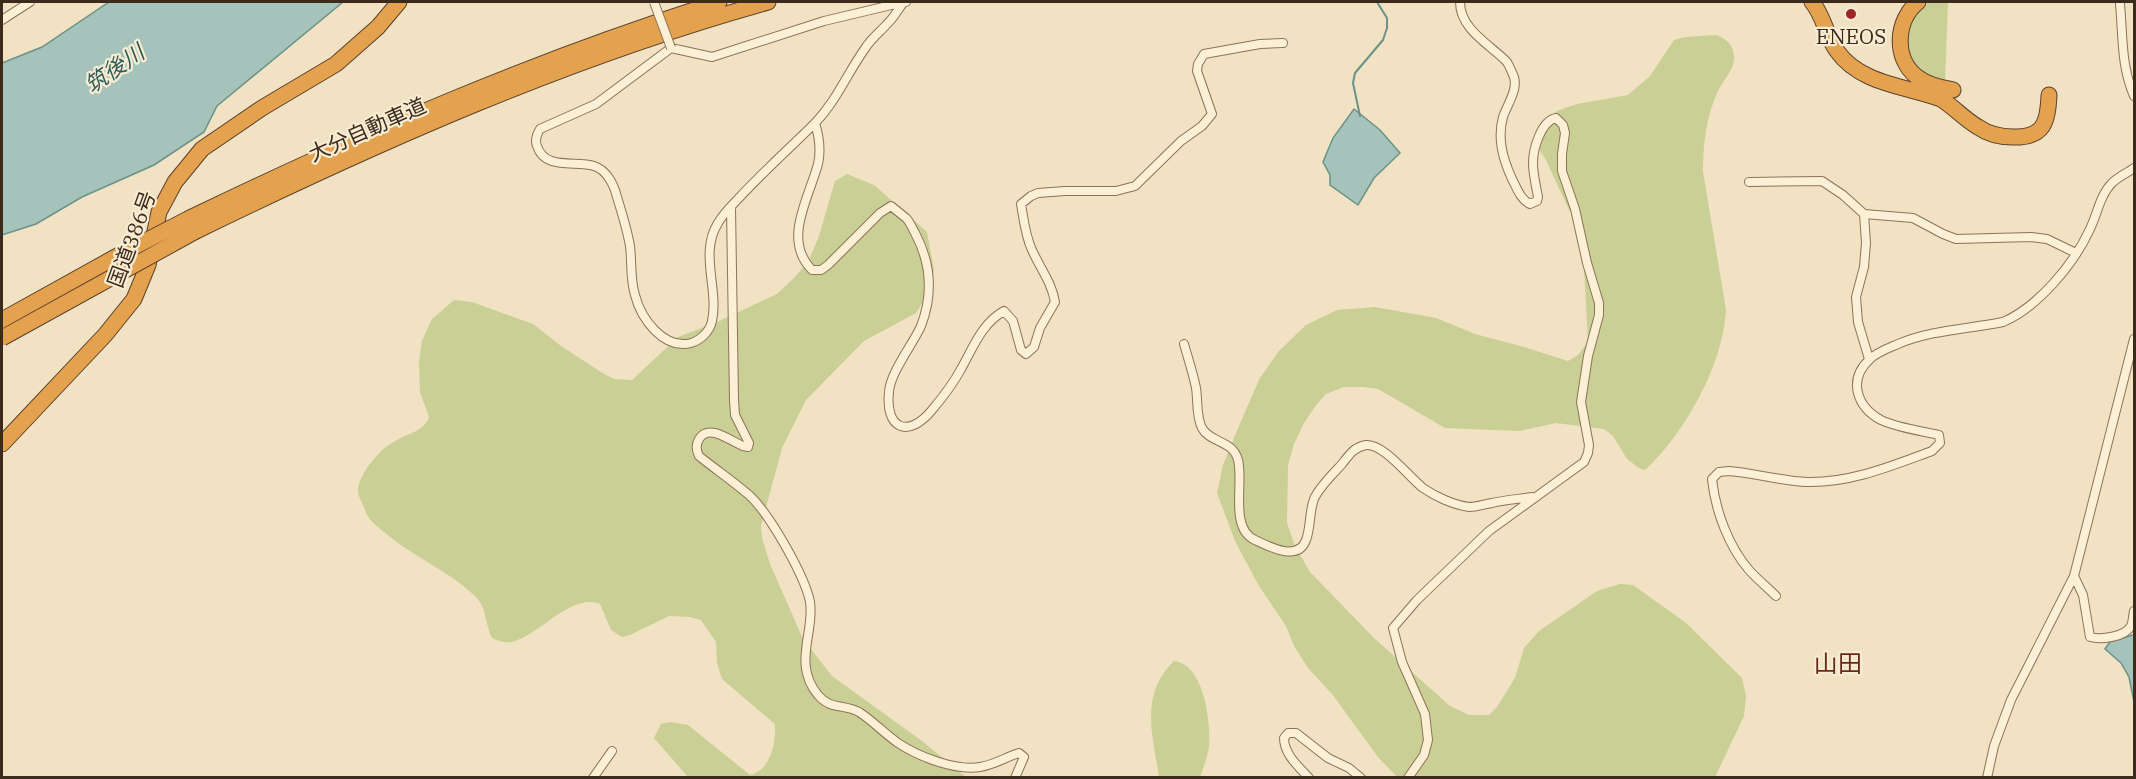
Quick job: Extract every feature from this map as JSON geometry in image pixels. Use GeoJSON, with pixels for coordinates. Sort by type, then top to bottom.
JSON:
{"type":"FeatureCollection","features":[{"type":"Feature","properties":{"kind":"highway","name":"国道386号"},"geometry":{"type":"LineString","coordinates":[[2,444],[105,335],[134,299],[148,265],[159,213],[175,182],[202,148],[262,108],[336,64],[378,27],[399,2]]}},
{"type":"Feature","properties":{"kind":"highway","name":"大分自動車道"},"geometry":{"type":"LineString","coordinates":[[2,338],[193,224],[326,153],[414,115],[609,38],[719,2]]}},
{"type":"Feature","properties":{"kind":"highway","name":"大分自動車道"},"geometry":{"type":"LineString","coordinates":[[2,320],[130,249],[468,108],[615,51],[768,2]]}},
{"type":"Feature","properties":{"kind":"highway"},"geometry":{"type":"LineString","coordinates":[[1812,2],[1824,22],[1830,39],[1847,63],[1871,78],[1941,99],[1969,122],[1992,134],[2007,137],[2035,135],[2046,120],[2049,95]]}},
{"type":"Feature","properties":{"kind":"highway"},"geometry":{"type":"LineString","coordinates":[[1918,2],[1906,16],[1901,27],[1902,55],[1917,77],[1930,84],[1953,90]]}},
{"type":"Feature","properties":{"kind":"street"},"geometry":{"type":"LineString","coordinates":[[2,20],[30,2]]}},
{"type":"Feature","properties":{"kind":"street"},"geometry":{"type":"LineString","coordinates":[[654,2],[671,48]]}},
{"type":"Feature","properties":{"kind":"street"},"geometry":{"type":"LineString","coordinates":[[905,2],[865,48],[839,93],[815,123],[760,175],[717,224],[711,243],[712,323],[703,336],[697,341],[683,345],[672,343],[660,335],[643,315],[635,296],[630,246],[615,189],[609,177],[592,165],[565,164],[549,160],[541,154],[537,145],[537,134],[540,129],[596,104],[671,48],[712,57],[824,21],[905,2]]}},
{"type":"Feature","properties":{"kind":"street"},"geometry":{"type":"LineString","coordinates":[[1407,777],[1424,755],[1428,740],[1425,714],[1402,663],[1393,628],[1416,600],[1490,531],[1584,462],[1589,445],[1581,402],[1588,356],[1599,315],[1599,303],[1575,209],[1562,171],[1565,133],[1563,124],[1556,118],[1551,119],[1545,123],[1540,132],[1533,161],[1538,197],[1537,201],[1530,204],[1521,197],[1504,162],[1500,144],[1503,119],[1514,88],[1514,77],[1510,73],[1508,63],[1482,42],[1469,26],[1460,2]]}},
{"type":"Feature","properties":{"kind":"street"},"geometry":{"type":"LineString","coordinates":[[2120,4],[2121,51],[2134,96]]}},
{"type":"Feature","properties":{"kind":"street"},"geometry":{"type":"LineString","coordinates":[[815,123],[820,150],[818,164],[798,228],[799,248],[803,261],[812,270],[821,270],[828,266],[880,213],[891,206],[907,219],[925,257],[930,283],[928,303],[920,326],[889,388],[888,402],[894,422],[899,426],[911,428],[922,422],[943,398],[979,336],[994,317],[1004,311],[1013,321],[1021,350],[1026,354],[1034,346],[1040,328],[1055,302],[1053,290],[1032,251],[1025,232],[1022,204],[1038,193],[1116,191],[1135,186],[1145,179],[1176,146],[1202,126],[1212,114],[1197,71],[1204,54],[1260,44],[1283,43]]}},
{"type":"Feature","properties":{"kind":"street"},"geometry":{"type":"LineString","coordinates":[[1776,596],[1746,567],[1738,555],[1725,528],[1712,479],[1719,472],[1729,471],[1786,480],[1833,481],[1857,477],[1932,451],[1940,443],[1939,435],[1889,423],[1866,408],[1857,393],[1857,385],[1861,372],[1869,359],[1887,349],[1917,338],[2003,322],[2015,317],[2064,271],[2091,229],[2101,200],[2111,184],[2134,168]]}},
{"type":"Feature","properties":{"kind":"street"},"geometry":{"type":"LineString","coordinates":[[1749,182],[1822,181],[1831,185],[1863,214],[1913,218],[1943,234],[1956,238],[2031,237],[2047,239],[2076,253]]}},
{"type":"Feature","properties":{"kind":"street"},"geometry":{"type":"LineString","coordinates":[[731,207],[735,415],[749,443],[748,447],[743,446],[715,433],[703,435],[697,440],[696,449],[699,456],[750,496],[762,510],[803,581],[810,602],[805,650],[810,680],[818,695],[832,706],[857,711],[900,744],[943,764],[978,767],[993,764],[1019,753],[1024,757],[1015,777]]}},
{"type":"Feature","properties":{"kind":"street"},"geometry":{"type":"LineString","coordinates":[[1863,214],[1866,243],[1864,267],[1856,297],[1858,322],[1869,359]]}},
{"type":"Feature","properties":{"kind":"street"},"geometry":{"type":"LineString","coordinates":[[1987,777],[2011,700],[2074,576],[2134,339]]}},
{"type":"Feature","properties":{"kind":"street"},"geometry":{"type":"LineString","coordinates":[[1184,344],[1196,386],[1202,429],[1210,436],[1223,441],[1238,458],[1241,480],[1239,504],[1241,524],[1244,532],[1252,539],[1281,551],[1292,552],[1299,549],[1306,540],[1314,497],[1354,448],[1368,445],[1376,446],[1422,487],[1438,497],[1468,507],[1536,497]]}},
{"type":"Feature","properties":{"kind":"street"},"geometry":{"type":"LineString","coordinates":[[2074,576],[2083,595],[2090,637],[2098,640],[2126,632],[2131,626],[2134,611]]}},
{"type":"Feature","properties":{"kind":"street"},"geometry":{"type":"LineString","coordinates":[[1309,777],[1293,762],[1284,745],[1284,738],[1288,733],[1296,733],[1328,758],[1349,768],[1361,777]]}},
{"type":"Feature","properties":{"kind":"street"},"geometry":{"type":"LineString","coordinates":[[593,777],[612,751]]}},
{"type":"Feature","properties":{"kind":"green space"},"geometry":{"type":"Polygon","coordinates":[[[1930,2],[1948,2],[1945,83],[1939,83],[1916,69],[1906,48],[1909,23],[1918,9],[1930,2]]]}},
{"type":"Feature","properties":{"kind":"green space"},"geometry":{"type":"Polygon","coordinates":[[[1717,35],[1730,44],[1734,60],[1710,112],[1703,172],[1726,310],[1718,353],[1710,375],[1687,418],[1660,455],[1645,470],[1639,468],[1627,459],[1613,436],[1604,429],[1556,423],[1520,431],[1445,428],[1378,389],[1344,387],[1326,394],[1316,405],[1294,444],[1288,465],[1287,523],[1295,546],[1310,572],[1374,638],[1450,706],[1469,715],[1489,715],[1497,707],[1515,678],[1524,648],[1539,631],[1597,591],[1620,584],[1633,585],[1686,623],[1742,678],[1746,696],[1744,716],[1715,777],[1397,777],[1378,757],[1332,694],[1308,668],[1294,646],[1286,626],[1259,586],[1235,541],[1217,493],[1223,465],[1241,421],[1260,378],[1279,351],[1306,325],[1337,310],[1375,307],[1436,318],[1475,334],[1568,361],[1578,355],[1588,342],[1582,230],[1577,218],[1569,210],[1537,146],[1542,128],[1557,111],[1577,104],[1628,95],[1650,76],[1674,40],[1717,35]]]}},
{"type":"Feature","properties":{"kind":"green space"},"geometry":{"type":"Polygon","coordinates":[[[847,174],[874,185],[927,232],[934,270],[929,292],[916,313],[864,341],[806,400],[782,448],[761,526],[762,538],[770,564],[803,639],[832,676],[922,741],[966,777],[688,777],[654,738],[661,724],[671,722],[688,725],[750,775],[763,768],[767,762],[774,739],[775,724],[722,679],[717,663],[716,642],[701,620],[669,616],[622,637],[611,630],[600,604],[589,602],[568,609],[515,641],[506,642],[494,639],[479,600],[465,587],[399,544],[376,525],[366,513],[358,487],[365,471],[380,453],[391,443],[419,429],[429,417],[420,392],[419,361],[422,341],[432,319],[454,300],[472,302],[533,324],[561,346],[604,374],[614,379],[632,380],[678,337],[777,294],[794,278],[809,260],[819,236],[835,181],[847,174]]]}},
{"type":"Feature","properties":{"kind":"green space"},"geometry":{"type":"Polygon","coordinates":[[[1174,661],[1184,665],[1192,672],[1199,683],[1207,709],[1209,746],[1200,777],[1160,778],[1159,776],[1152,730],[1152,701],[1163,674],[1174,661]]]}},
{"type":"Feature","properties":{"kind":"water","name":"筑後川"},"geometry":{"type":"Polygon","coordinates":[[[109,2],[343,2],[217,106],[204,132],[154,165],[82,197],[36,224],[2,235],[2,63],[42,47],[109,2]]]}},
{"type":"Feature","properties":{"kind":"water"},"geometry":{"type":"Polygon","coordinates":[[[1354,109],[1380,130],[1400,153],[1374,178],[1358,205],[1330,185],[1330,175],[1323,162],[1333,138],[1354,109]]]}},
{"type":"Feature","properties":{"kind":"water"},"geometry":{"type":"Polygon","coordinates":[[[2134,633],[2134,702],[2129,677],[2121,663],[2105,649],[2110,642],[2134,633]]]}},
{"type":"Feature","properties":{"kind":"waterway"},"geometry":{"type":"LineString","coordinates":[[1360,116],[1353,83],[1355,73],[1383,40],[1387,28],[1387,18],[1377,2]]}},
{"type":"Feature","properties":{"kind":"place","name":"ENEOS"},"geometry":{"type":"Point","coordinates":[1851,14]}},
{"type":"Feature","properties":{"kind":"district","name":"山田"},"geometry":{"type":"Point","coordinates":[1838,663]}}]}
